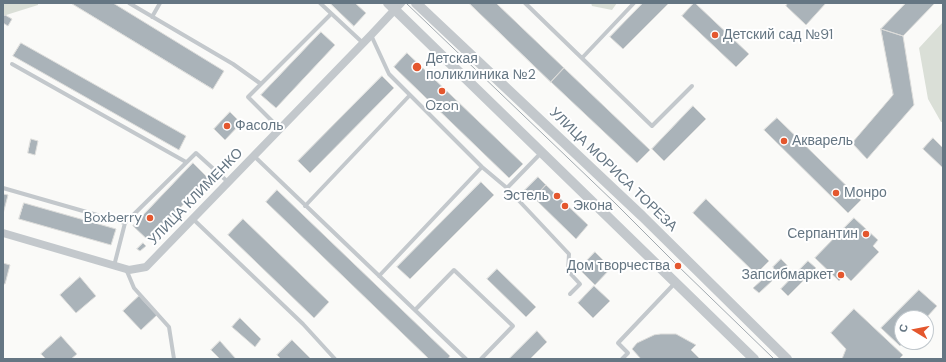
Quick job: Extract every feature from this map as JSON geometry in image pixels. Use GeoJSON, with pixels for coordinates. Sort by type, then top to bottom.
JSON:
{"type":"FeatureCollection","features":[{"type":"Feature","properties":{"kind":"street","name":"УЛИЦА МОРИСА ТОРЕЗА"},"geometry":{"type":"LineString","coordinates":[[416,3],[642,216],[787,359]]}},
{"type":"Feature","properties":{"kind":"street","name":"УЛИЦА КЛИМЕНКО"},"geometry":{"type":"LineString","coordinates":[[3,233],[129,270],[146,267],[371,35],[394,5]]}},
{"type":"Feature","properties":{"kind":"street"},"geometry":{"type":"LineString","coordinates":[[394,5],[754,359]]}},
{"type":"Feature","properties":{"kind":"lane"},"geometry":{"type":"LineString","coordinates":[[129,3],[233,64],[262,84]]}},
{"type":"Feature","properties":{"kind":"lane"},"geometry":{"type":"LineString","coordinates":[[152,17],[160,3]]}},
{"type":"Feature","properties":{"kind":"lane"},"geometry":{"type":"LineString","coordinates":[[320,3],[363,43]]}},
{"type":"Feature","properties":{"kind":"lane"},"geometry":{"type":"LineString","coordinates":[[525,3],[652,126],[692,86]]}},
{"type":"Feature","properties":{"kind":"lane"},"geometry":{"type":"LineString","coordinates":[[582,58],[634,3]]}},
{"type":"Feature","properties":{"kind":"lane"},"geometry":{"type":"LineString","coordinates":[[280,129],[248,97],[331,14]]}},
{"type":"Feature","properties":{"kind":"lane"},"geometry":{"type":"LineString","coordinates":[[371,35],[389,74],[482,167],[507,188],[569,254],[568,271],[580,284],[570,294]]}},
{"type":"Feature","properties":{"kind":"lane"},"geometry":{"type":"LineString","coordinates":[[12,64],[186,162]]}},
{"type":"Feature","properties":{"kind":"lane"},"geometry":{"type":"LineString","coordinates":[[306,206],[410,95]]}},
{"type":"Feature","properties":{"kind":"lane"},"geometry":{"type":"LineString","coordinates":[[507,188],[542,152]]}},
{"type":"Feature","properties":{"kind":"lane"},"geometry":{"type":"LineString","coordinates":[[114,266],[125,223],[196,153],[229,183]]}},
{"type":"Feature","properties":{"kind":"lane"},"geometry":{"type":"LineString","coordinates":[[254,156],[466,359]]}},
{"type":"Feature","properties":{"kind":"lane"},"geometry":{"type":"LineString","coordinates":[[379,276],[482,167]]}},
{"type":"Feature","properties":{"kind":"lane"},"geometry":{"type":"LineString","coordinates":[[3,188],[125,223]]}},
{"type":"Feature","properties":{"kind":"lane"},"geometry":{"type":"LineString","coordinates":[[193,218],[303,324],[335,359]]}},
{"type":"Feature","properties":{"kind":"lane"},"geometry":{"type":"LineString","coordinates":[[126,269],[134,288],[170,327],[174,359]]}},
{"type":"Feature","properties":{"kind":"lane"},"geometry":{"type":"LineString","coordinates":[[415,310],[454,270],[513,326],[481,359]]}},
{"type":"Feature","properties":{"kind":"lane"},"geometry":{"type":"LineString","coordinates":[[622,359],[628,353],[618,343],[676,283]]}},
{"type":"Feature","properties":{"kind":"shaded area"},"geometry":{"type":"Polygon","coordinates":[[[3,3],[38,3],[38,5],[3,16],[3,3]]]}},
{"type":"Feature","properties":{"kind":"shaded area"},"geometry":{"type":"Polygon","coordinates":[[[591,3],[617,3],[612,10],[592,6],[591,3]]]}},
{"type":"Feature","properties":{"kind":"shaded area"},"geometry":{"type":"Polygon","coordinates":[[[943,22],[943,122],[941,122],[928,99],[919,48],[943,22]]]}},
{"type":"Feature","properties":{"kind":"building"},"geometry":{"type":"Polygon","coordinates":[[[71,3],[113,3],[224,71],[213,89],[71,3]]]}},
{"type":"Feature","properties":{"kind":"building"},"geometry":{"type":"Polygon","coordinates":[[[330,3],[355,3],[366,13],[354,26],[330,3]]]}},
{"type":"Feature","properties":{"kind":"building"},"geometry":{"type":"Polygon","coordinates":[[[469,3],[496,3],[564,68],[551,82],[469,3]]]}},
{"type":"Feature","properties":{"kind":"building"},"geometry":{"type":"Polygon","coordinates":[[[643,3],[669,3],[623,49],[610,37],[643,3]]]}},
{"type":"Feature","properties":{"kind":"building","name":"Детский сад №91"},"geometry":{"type":"Polygon","coordinates":[[[694,3],[749,54],[736,67],[682,16],[694,3]]]}},
{"type":"Feature","properties":{"kind":"building"},"geometry":{"type":"Polygon","coordinates":[[[788,3],[826,3],[806,25],[786,6],[788,3]]]}},
{"type":"Feature","properties":{"kind":"building"},"geometry":{"type":"Polygon","coordinates":[[[906,3],[935,3],[903,36],[881,29],[906,3]]]}},
{"type":"Feature","properties":{"kind":"building"},"geometry":{"type":"Polygon","coordinates":[[[5,15],[12,19],[8,26],[3,23],[3,17],[5,15]]]}},
{"type":"Feature","properties":{"kind":"building"},"geometry":{"type":"Polygon","coordinates":[[[881,29],[903,36],[914,105],[867,159],[852,143],[893,95],[881,29]]]}},
{"type":"Feature","properties":{"kind":"building"},"geometry":{"type":"Polygon","coordinates":[[[321,32],[335,45],[276,108],[261,95],[321,32]]]}},
{"type":"Feature","properties":{"kind":"building"},"geometry":{"type":"Polygon","coordinates":[[[21,43],[186,136],[179,150],[13,56],[21,43]]]}},
{"type":"Feature","properties":{"kind":"building"},"geometry":{"type":"Polygon","coordinates":[[[407,53],[523,164],[509,178],[394,67],[407,53]]]}},
{"type":"Feature","properties":{"kind":"building"},"geometry":{"type":"Polygon","coordinates":[[[564,68],[650,150],[637,163],[551,82],[564,68]]]}},
{"type":"Feature","properties":{"kind":"building"},"geometry":{"type":"Polygon","coordinates":[[[382,76],[394,88],[310,173],[298,161],[382,76]]]}},
{"type":"Feature","properties":{"kind":"building"},"geometry":{"type":"Polygon","coordinates":[[[693,106],[706,119],[664,161],[652,149],[693,106]]]}},
{"type":"Feature","properties":{"kind":"building","name":"Фасоль"},"geometry":{"type":"Polygon","coordinates":[[[230,112],[241,123],[225,140],[214,129],[230,112]]]}},
{"type":"Feature","properties":{"kind":"building"},"geometry":{"type":"Polygon","coordinates":[[[777,118],[861,200],[848,213],[764,130],[777,118]]]}},
{"type":"Feature","properties":{"kind":"building"},"geometry":{"type":"Polygon","coordinates":[[[933,138],[943,148],[943,168],[923,149],[933,138]]]}},
{"type":"Feature","properties":{"kind":"building"},"geometry":{"type":"Polygon","coordinates":[[[31,139],[38,141],[35,155],[28,153],[31,139]]]}},
{"type":"Feature","properties":{"kind":"building"},"geometry":{"type":"Polygon","coordinates":[[[193,163],[208,178],[149,241],[133,226],[193,163]]]}},
{"type":"Feature","properties":{"kind":"building"},"geometry":{"type":"Polygon","coordinates":[[[538,177],[546,185],[534,198],[525,190],[538,177]]]}},
{"type":"Feature","properties":{"kind":"building"},"geometry":{"type":"Polygon","coordinates":[[[481,182],[494,195],[410,279],[397,267],[481,182]]]}},
{"type":"Feature","properties":{"kind":"building"},"geometry":{"type":"Polygon","coordinates":[[[546,185],[588,225],[576,239],[534,198],[546,185]]]}},
{"type":"Feature","properties":{"kind":"building"},"geometry":{"type":"Polygon","coordinates":[[[277,190],[450,356],[448,359],[429,359],[266,202],[277,190]]]}},
{"type":"Feature","properties":{"kind":"building"},"geometry":{"type":"Polygon","coordinates":[[[3,194],[8,195],[3,214],[3,194]]]}},
{"type":"Feature","properties":{"kind":"building"},"geometry":{"type":"Polygon","coordinates":[[[706,199],[769,261],[756,274],[693,213],[706,199]]]}},
{"type":"Feature","properties":{"kind":"building"},"geometry":{"type":"Polygon","coordinates":[[[24,203],[116,229],[111,245],[19,219],[24,203]]]}},
{"type":"Feature","properties":{"kind":"building"},"geometry":{"type":"Polygon","coordinates":[[[854,218],[878,240],[873,246],[879,252],[851,281],[845,275],[839,281],[815,258],[854,218]]]}},
{"type":"Feature","properties":{"kind":"building"},"geometry":{"type":"Polygon","coordinates":[[[243,219],[329,302],[314,318],[228,235],[243,219]]]}},
{"type":"Feature","properties":{"kind":"building"},"geometry":{"type":"Polygon","coordinates":[[[143,243],[146,246],[140,251],[137,249],[143,243]]]}},
{"type":"Feature","properties":{"kind":"building"},"geometry":{"type":"Polygon","coordinates":[[[595,252],[611,268],[595,285],[579,269],[595,252]]]}},
{"type":"Feature","properties":{"kind":"building"},"geometry":{"type":"Polygon","coordinates":[[[781,259],[788,266],[759,293],[753,288],[774,269],[773,267],[781,259]]]}},
{"type":"Feature","properties":{"kind":"building"},"geometry":{"type":"Polygon","coordinates":[[[808,261],[816,268],[788,296],[781,289],[808,261]]]}},
{"type":"Feature","properties":{"kind":"building"},"geometry":{"type":"Polygon","coordinates":[[[3,263],[10,265],[5,284],[3,284],[3,263]]]}},
{"type":"Feature","properties":{"kind":"building"},"geometry":{"type":"Polygon","coordinates":[[[497,269],[536,307],[526,317],[487,279],[497,269]]]}},
{"type":"Feature","properties":{"kind":"building"},"geometry":{"type":"Polygon","coordinates":[[[80,277],[96,296],[76,313],[60,295],[80,277]]]}},
{"type":"Feature","properties":{"kind":"building"},"geometry":{"type":"Polygon","coordinates":[[[594,286],[610,301],[593,318],[578,303],[594,286]]]}},
{"type":"Feature","properties":{"kind":"building"},"geometry":{"type":"Polygon","coordinates":[[[919,290],[937,306],[933,310],[899,310],[919,290]]]}},
{"type":"Feature","properties":{"kind":"building"},"geometry":{"type":"Polygon","coordinates":[[[139,296],[157,315],[141,330],[123,311],[139,296]]]}},
{"type":"Feature","properties":{"kind":"building"},"geometry":{"type":"Polygon","coordinates":[[[854,309],[894,347],[894,350],[898,350],[903,355],[899,359],[842,359],[846,349],[831,333],[854,309]]]}},
{"type":"Feature","properties":{"kind":"building"},"geometry":{"type":"Polygon","coordinates":[[[894,315],[894,340],[881,328],[894,315]]]}},
{"type":"Feature","properties":{"kind":"building"},"geometry":{"type":"Polygon","coordinates":[[[240,318],[261,339],[255,347],[232,327],[240,318]]]}},
{"type":"Feature","properties":{"kind":"building"},"geometry":{"type":"Polygon","coordinates":[[[537,331],[547,342],[530,359],[509,359],[537,331]]]}},
{"type":"Feature","properties":{"kind":"building"},"geometry":{"type":"Polygon","coordinates":[[[676,334],[696,345],[691,350],[700,359],[641,359],[632,349],[637,343],[654,335],[676,334]]]}},
{"type":"Feature","properties":{"kind":"building"},"geometry":{"type":"Polygon","coordinates":[[[61,336],[77,354],[71,359],[46,359],[41,354],[61,336]]]}},
{"type":"Feature","properties":{"kind":"building"},"geometry":{"type":"Polygon","coordinates":[[[292,340],[311,359],[281,359],[277,355],[292,340]]]}},
{"type":"Feature","properties":{"kind":"building"},"geometry":{"type":"Polygon","coordinates":[[[220,341],[236,359],[220,359],[211,350],[220,341]]]}},
{"type":"Feature","properties":{"kind":"tram line"},"geometry":{"type":"LineString","coordinates":[[406,3],[615,203],[774,359]]}},
{"type":"Feature","properties":{"kind":"place","name":"Детский сад №91"},"geometry":{"type":"Point","coordinates":[715,35]}},
{"type":"Feature","properties":{"kind":"place","name":"Детская поликлиника №2"},"geometry":{"type":"Point","coordinates":[417,67]}},
{"type":"Feature","properties":{"kind":"place","name":"Ozon"},"geometry":{"type":"Point","coordinates":[442,91]}},
{"type":"Feature","properties":{"kind":"place","name":"Фасоль"},"geometry":{"type":"Point","coordinates":[227,126]}},
{"type":"Feature","properties":{"kind":"place","name":"Акварель"},"geometry":{"type":"Point","coordinates":[784,141]}},
{"type":"Feature","properties":{"kind":"place","name":"Монро"},"geometry":{"type":"Point","coordinates":[836,193]}},
{"type":"Feature","properties":{"kind":"place","name":"Эстель"},"geometry":{"type":"Point","coordinates":[557,196]}},
{"type":"Feature","properties":{"kind":"place","name":"Экона"},"geometry":{"type":"Point","coordinates":[565,206]}},
{"type":"Feature","properties":{"kind":"place","name":"Boxberry"},"geometry":{"type":"Point","coordinates":[150,218]}},
{"type":"Feature","properties":{"kind":"place","name":"Серпантин"},"geometry":{"type":"Point","coordinates":[866,234]}},
{"type":"Feature","properties":{"kind":"place","name":"Дом творчества"},"geometry":{"type":"Point","coordinates":[678,266]}},
{"type":"Feature","properties":{"kind":"place","name":"Запсибмаркет"},"geometry":{"type":"Point","coordinates":[841,275]}}]}
